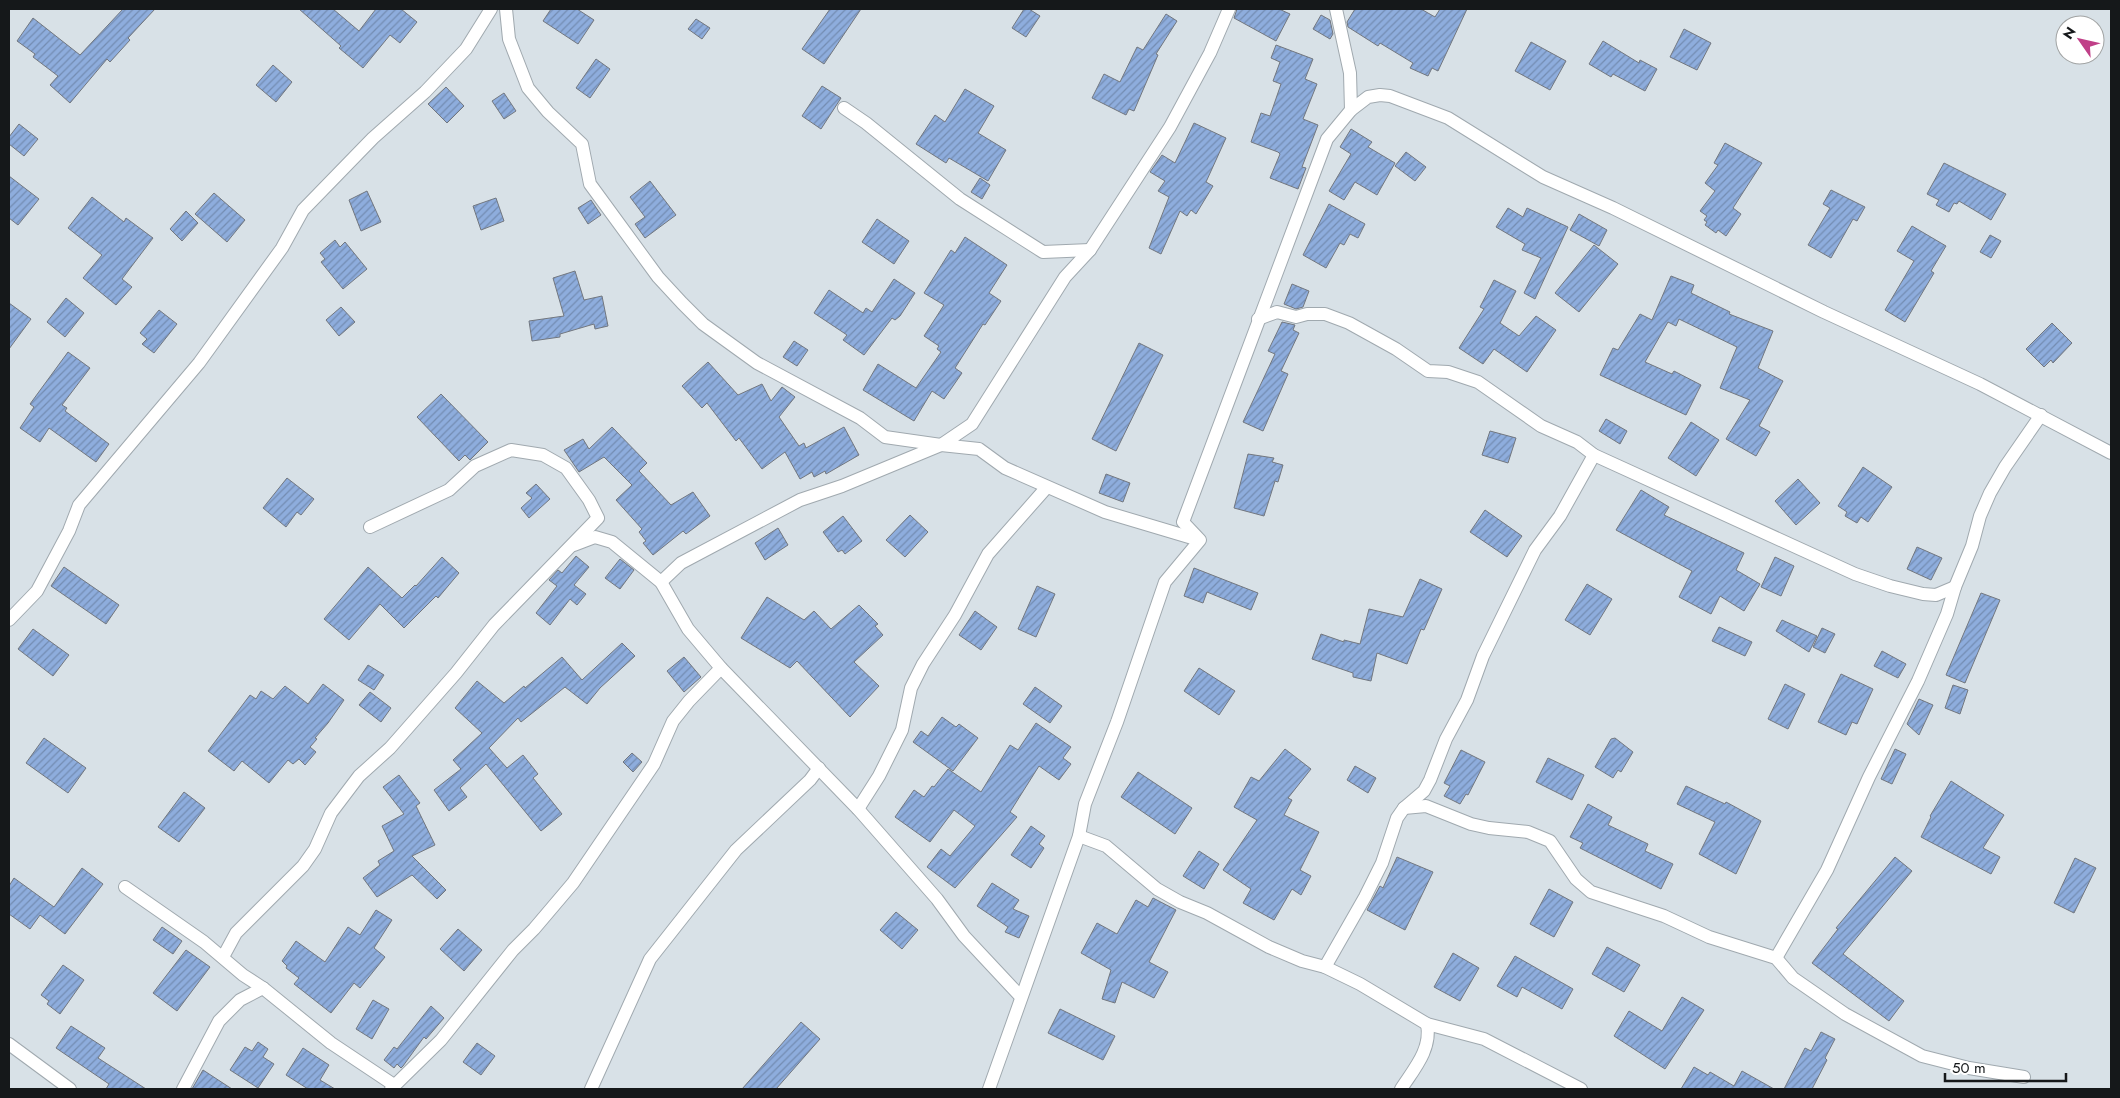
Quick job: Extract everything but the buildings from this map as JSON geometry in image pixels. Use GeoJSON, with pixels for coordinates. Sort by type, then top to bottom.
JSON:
{"type":"FeatureCollection","features":[{"type":"Feature","properties":{"kind":"street"},"geometry":{"type":"LineString","coordinates":[[9,620],[37,590],[79,506],[199,363],[282,248],[303,210],[372,138],[425,92],[466,50],[492,9]]}},
{"type":"Feature","properties":{"kind":"street"},"geometry":{"type":"LineString","coordinates":[[506,9],[508,39],[528,88],[548,112],[582,144],[590,184],[658,277],[703,324],[756,363],[860,418],[885,438],[978,449],[1005,468],[1105,512],[1200,540]]}},
{"type":"Feature","properties":{"kind":"street"},"geometry":{"type":"LineString","coordinates":[[661,582],[681,563],[800,500],[842,486],[941,445],[972,424],[1065,277],[1090,250],[1170,126],[1210,53],[1229,9]]}},
{"type":"Feature","properties":{"kind":"street"},"geometry":{"type":"LineString","coordinates":[[1336,9],[1350,72],[1351,110]]}},
{"type":"Feature","properties":{"kind":"street"},"geometry":{"type":"LineString","coordinates":[[1200,540],[1183,522],[1327,139],[1351,110],[1368,97],[1380,95],[1414,104],[1448,118],[1543,177],[1613,208],[1824,312],[2041,415],[2111,453]]}},
{"type":"Feature","properties":{"kind":"street"},"geometry":{"type":"LineString","coordinates":[[844,108],[866,123],[960,199],[1043,252],[1090,250]]}},
{"type":"Feature","properties":{"kind":"street"},"geometry":{"type":"LineString","coordinates":[[1258,319],[1277,312],[1296,317],[1307,314],[1325,314],[1349,323],[1428,371],[1448,372],[1478,382],[1541,426],[1577,442],[1594,455],[1796,548],[1864,577],[1923,594],[1936,595],[1955,587]]}},
{"type":"Feature","properties":{"kind":"street"},"geometry":{"type":"LineString","coordinates":[[1776,958],[1827,870],[1869,777],[1918,681],[1947,614],[1955,587],[1972,546],[1980,516],[1990,493],[2005,467],[2041,415]]}},
{"type":"Feature","properties":{"kind":"street"},"geometry":{"type":"LineString","coordinates":[[223,957],[236,933],[302,866],[315,848],[331,813],[359,776],[390,748],[456,674],[494,625],[598,518],[589,500],[566,468],[543,455],[510,450],[475,466],[449,490],[370,526]]}},
{"type":"Feature","properties":{"kind":"street"},"geometry":{"type":"LineString","coordinates":[[1325,967],[1382,863],[1397,818],[1404,808],[1424,791],[1430,780],[1446,738],[1467,700],[1483,656],[1535,550],[1560,516],[1594,455]]}},
{"type":"Feature","properties":{"kind":"street"},"geometry":{"type":"LineString","coordinates":[[858,809],[879,776],[902,730],[911,688],[923,664],[955,615],[988,554],[1047,486]]}},
{"type":"Feature","properties":{"kind":"street"},"geometry":{"type":"LineString","coordinates":[[566,549],[595,537],[612,542],[661,582],[688,629],[721,668],[858,809],[937,899],[964,936],[1021,997]]}},
{"type":"Feature","properties":{"kind":"street"},"geometry":{"type":"LineString","coordinates":[[989,1089],[1078,836],[1085,804],[1117,722],[1165,582],[1200,540]]}},
{"type":"Feature","properties":{"kind":"street"},"geometry":{"type":"LineString","coordinates":[[124,887],[223,957],[243,975],[263,988],[331,1043],[393,1087],[441,1040],[513,950],[534,929],[568,889],[654,764],[673,721],[688,701],[721,668]]}},
{"type":"Feature","properties":{"kind":"street"},"geometry":{"type":"LineString","coordinates":[[591,1089],[650,959],[736,850],[810,780],[819,768]]}},
{"type":"Feature","properties":{"kind":"street"},"geometry":{"type":"LineString","coordinates":[[1404,808],[1426,806],[1471,824],[1489,828],[1510,829],[1550,841],[1576,879],[1591,892],[1664,916],[1709,937],[1776,958],[1793,978],[1845,1014],[1922,1056],[1969,1068],[2024,1077]]}},
{"type":"Feature","properties":{"kind":"street"},"geometry":{"type":"LineString","coordinates":[[1078,836],[1106,846],[1157,889],[1269,947],[1302,961],[1325,967],[1360,984],[1426,1024],[1484,1039],[1582,1089]]}},
{"type":"Feature","properties":{"kind":"street"},"geometry":{"type":"LineString","coordinates":[[183,1089],[209,1036],[219,1021],[240,1000],[263,988]]}},
{"type":"Feature","properties":{"kind":"street"},"geometry":{"type":"LineString","coordinates":[[1401,1089],[1425,1051],[1429,1036],[1426,1024]]}},
{"type":"Feature","properties":{"kind":"street"},"geometry":{"type":"LineString","coordinates":[[9,1044],[70,1089]]}}]}
